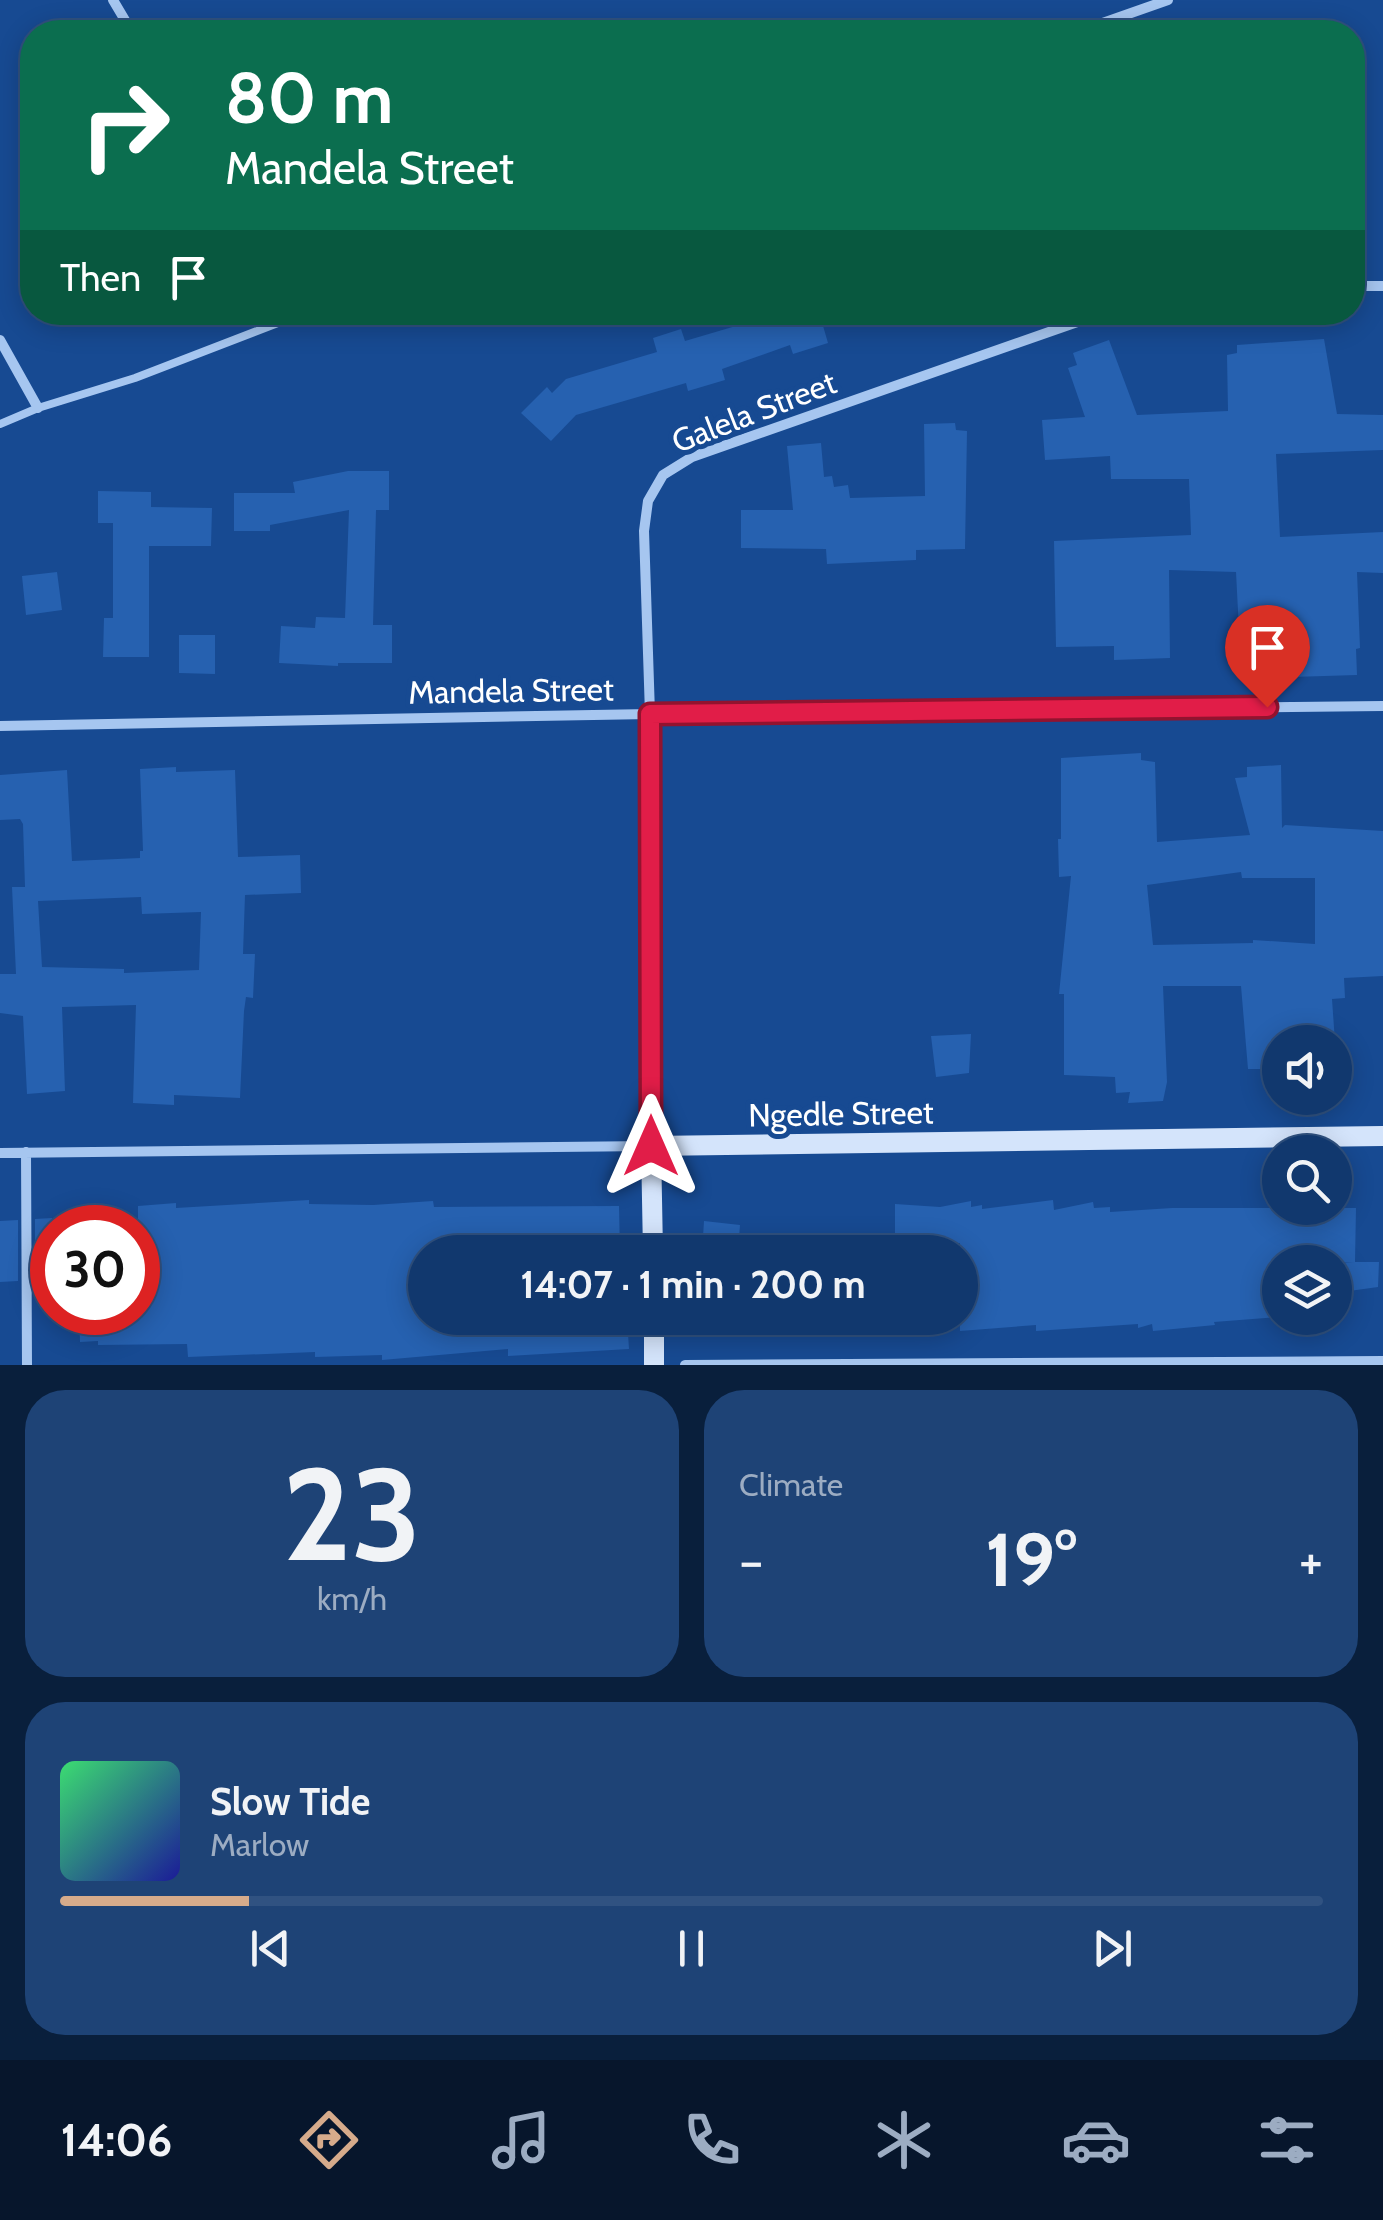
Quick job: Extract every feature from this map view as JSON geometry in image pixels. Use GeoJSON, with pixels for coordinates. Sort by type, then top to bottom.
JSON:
{"type":"FeatureCollection","features":[{"type":"Feature","properties":{"kind":"street"},"geometry":{"type":"LineString","coordinates":[[1111,20],[1168,0]]}},
{"type":"Feature","properties":{"kind":"street","name":"Galela Street"},"geometry":{"type":"LineString","coordinates":[[651,1146],[650,714],[644,532],[648,501],[663,476],[692,456],[1069,325]]}},
{"type":"Feature","properties":{"kind":"street"},"geometry":{"type":"LineString","coordinates":[[0,340],[38,408]]}},
{"type":"Feature","properties":{"kind":"street","name":"Mandela Street"},"geometry":{"type":"LineString","coordinates":[[0,726],[1383,706]]}},
{"type":"Feature","properties":{"kind":"street","name":"Ngedle Street"},"geometry":{"type":"LineString","coordinates":[[0,1153],[1383,1136]]}},
{"type":"Feature","properties":{"kind":"street"},"geometry":{"type":"LineString","coordinates":[[651,1146],[653,1235]]}},
{"type":"Feature","properties":{"kind":"street"},"geometry":{"type":"LineString","coordinates":[[26,1152],[27,1365]]}},
{"type":"Feature","properties":{"kind":"street"},"geometry":{"type":"LineString","coordinates":[[654,1335],[654,1365]]}},
{"type":"Feature","properties":{"kind":"street"},"geometry":{"type":"LineString","coordinates":[[685,1365],[1383,1362]]}},
{"type":"Feature","properties":{"kind":"lane"},"geometry":{"type":"LineString","coordinates":[[0,424],[135,378],[270,325]]}},
{"type":"Feature","properties":{"kind":"building"},"geometry":{"type":"Polygon","coordinates":[[[739,325],[823,325],[828,343],[793,354],[790,345],[722,369],[725,380],[688,391],[686,383],[576,415],[551,441],[521,413],[547,387],[552,393],[566,379],[657,352],[653,338],[681,329],[685,341],[739,325]]]}},
{"type":"Feature","properties":{"kind":"building"},"geometry":{"type":"Polygon","coordinates":[[[1324,339],[1337,414],[1383,415],[1383,450],[1276,454],[1280,537],[1383,532],[1383,573],[1357,572],[1357,675],[1292,677],[1291,648],[1240,650],[1236,572],[1169,570],[1170,658],[1114,660],[1114,646],[1056,647],[1054,541],[1191,535],[1189,479],[1111,479],[1110,456],[1045,460],[1042,420],[1085,417],[1068,368],[1077,365],[1073,353],[1109,340],[1137,415],[1228,411],[1227,355],[1237,353],[1237,345],[1324,339]]]}},
{"type":"Feature","properties":{"kind":"building"},"geometry":{"type":"Polygon","coordinates":[[[955,423],[956,430],[967,431],[965,549],[916,550],[916,560],[827,564],[826,549],[741,548],[741,510],[793,510],[787,446],[821,443],[824,477],[832,476],[834,487],[848,485],[850,498],[925,496],[924,424],[955,423]]]}},
{"type":"Feature","properties":{"kind":"building"},"geometry":{"type":"Polygon","coordinates":[[[348,471],[389,471],[389,510],[376,510],[373,625],[392,625],[392,663],[279,663],[281,626],[315,628],[316,617],[345,618],[349,510],[270,525],[270,531],[234,531],[234,493],[295,493],[293,482],[348,471]]]}},
{"type":"Feature","properties":{"kind":"building"},"geometry":{"type":"Polygon","coordinates":[[[98,491],[151,492],[151,507],[212,508],[211,546],[149,546],[149,657],[103,657],[104,618],[113,618],[113,523],[98,523],[98,491]]]}},
{"type":"Feature","properties":{"kind":"building"},"geometry":{"type":"Polygon","coordinates":[[[57,572],[62,610],[26,615],[22,576],[57,572]]]}},
{"type":"Feature","properties":{"kind":"building"},"geometry":{"type":"Polygon","coordinates":[[[179,635],[215,635],[215,674],[179,673],[179,635]]]}},
{"type":"Feature","properties":{"kind":"building"},"geometry":{"type":"Polygon","coordinates":[[[1141,753],[1141,760],[1155,762],[1157,842],[1250,835],[1235,778],[1247,777],[1247,767],[1281,765],[1282,828],[1285,825],[1383,831],[1383,976],[1344,978],[1345,998],[1332,999],[1334,1025],[1262,1025],[1262,1069],[1248,1069],[1241,986],[1163,986],[1167,1082],[1163,1101],[1128,1103],[1130,1092],[1116,1093],[1115,1077],[1064,1075],[1064,994],[1059,994],[1071,876],[1059,877],[1061,758],[1141,753]],[[1241,872],[1147,885],[1153,945],[1253,940],[1315,944],[1315,878],[1242,878],[1241,872]]]}},
{"type":"Feature","properties":{"kind":"building"},"geometry":{"type":"Polygon","coordinates":[[[140,769],[235,770],[238,857],[300,855],[301,893],[245,895],[243,954],[255,954],[253,998],[246,997],[244,1011],[240,1098],[174,1095],[174,1105],[133,1103],[136,1005],[62,1007],[65,1091],[27,1094],[23,1016],[0,1013],[0,974],[16,974],[12,887],[25,887],[23,824],[20,819],[0,820],[0,775],[67,770],[72,861],[140,858],[140,769]],[[141,897],[38,901],[42,967],[124,969],[124,973],[199,970],[201,912],[142,914],[141,897]]]}},
{"type":"Feature","properties":{"kind":"building"},"geometry":{"type":"Polygon","coordinates":[[[971,1034],[969,1073],[936,1077],[931,1036],[971,1034]]]}},
{"type":"Feature","properties":{"kind":"building"},"geometry":{"type":"Polygon","coordinates":[[[309,1200],[309,1204],[373,1205],[433,1201],[434,1207],[619,1206],[620,1235],[408,1235],[408,1335],[628,1335],[629,1349],[508,1356],[508,1349],[382,1360],[382,1355],[315,1357],[315,1352],[188,1357],[187,1344],[80,1342],[80,1335],[160,1335],[160,1205],[151,1205],[176,1203],[176,1208],[309,1200]]]}},
{"type":"Feature","properties":{"kind":"building"},"geometry":{"type":"Polygon","coordinates":[[[1053,1200],[1054,1210],[1093,1202],[1094,1208],[1110,1207],[1110,1212],[1262,1208],[1262,1225],[1352,1225],[1352,1208],[1356,1208],[1355,1262],[1379,1262],[1378,1287],[1352,1291],[1352,1245],[1262,1245],[1262,1318],[1153,1331],[1152,1324],[1138,1328],[1138,1324],[1036,1331],[1036,1325],[978,1330],[978,1235],[895,1235],[895,1204],[940,1207],[971,1201],[971,1207],[982,1205],[982,1209],[1053,1200]]]}},
{"type":"Feature","properties":{"kind":"building"},"geometry":{"type":"Polygon","coordinates":[[[18,1220],[18,1281],[0,1282],[0,1221],[18,1220]]]}},
{"type":"Feature","properties":{"kind":"building"},"geometry":{"type":"Polygon","coordinates":[[[704,1221],[740,1225],[739,1235],[703,1235],[704,1221]]]}},
{"type":"Feature","properties":{"kind":"route"},"geometry":{"type":"LineString","coordinates":[[651,1146],[650,714],[1267,707]]}}]}
